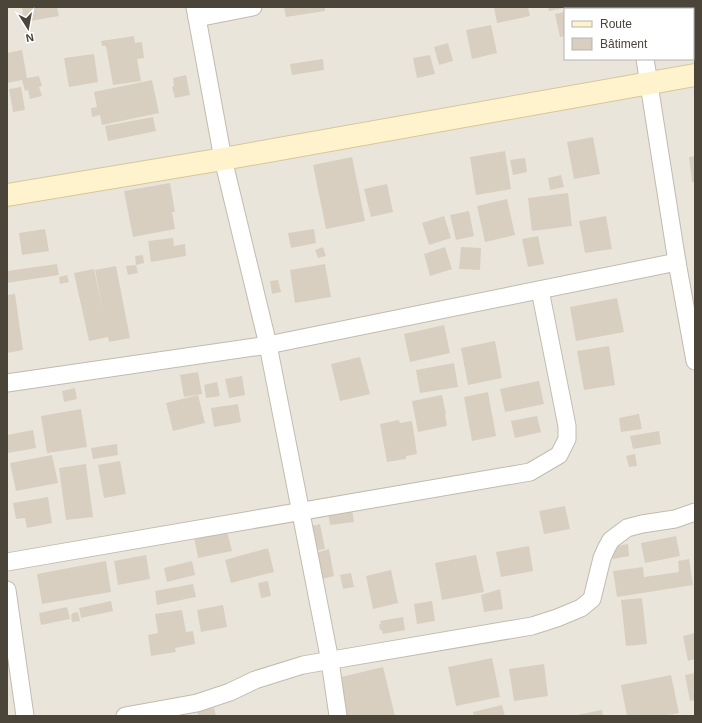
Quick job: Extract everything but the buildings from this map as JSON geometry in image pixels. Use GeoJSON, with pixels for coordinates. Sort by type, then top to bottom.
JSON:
{"type":"FeatureCollection","features":[{"type":"Feature","properties":{"kind":"main road"},"geometry":{"type":"LineString","coordinates":[[7,194],[223,159],[695,75]]}},
{"type":"Feature","properties":{"kind":"street"},"geometry":{"type":"LineString","coordinates":[[253,7],[196,13],[223,159],[268,344],[330,661],[338,716]]}},
{"type":"Feature","properties":{"kind":"street"},"geometry":{"type":"LineString","coordinates":[[645,60],[677,262],[695,361]]}},
{"type":"Feature","properties":{"kind":"street"},"geometry":{"type":"LineString","coordinates":[[7,383],[268,344],[677,262]]}},
{"type":"Feature","properties":{"kind":"street"},"geometry":{"type":"LineString","coordinates":[[7,562],[530,472],[559,455],[567,439],[567,426],[540,290]]}},
{"type":"Feature","properties":{"kind":"street"},"geometry":{"type":"LineString","coordinates":[[125,716],[197,703],[230,692],[255,680],[303,665],[532,626],[557,618],[581,608],[592,599],[602,558],[606,547],[611,540],[627,528],[674,519],[695,512]]}},
{"type":"Feature","properties":{"kind":"street"},"geometry":{"type":"LineString","coordinates":[[7,590],[25,716]]}},
{"type":"Feature","properties":{"kind":"shaded area"},"geometry":{"type":"Polygon","coordinates":[[[7,7],[695,7],[695,716],[7,716],[7,7]]]}}]}
